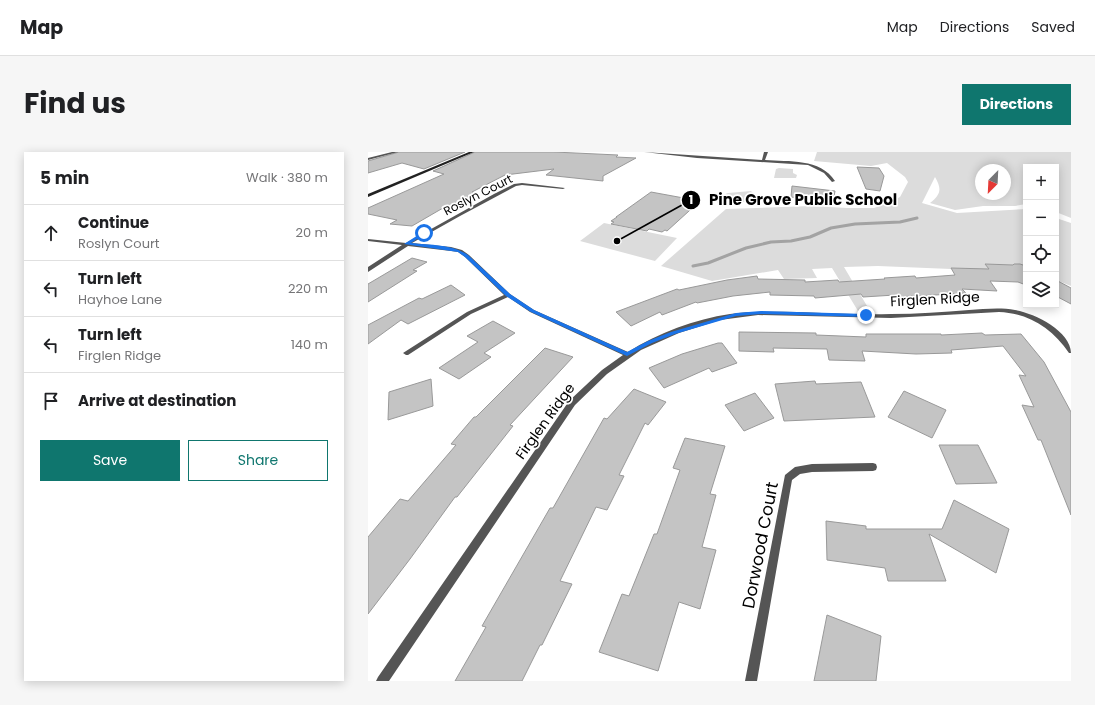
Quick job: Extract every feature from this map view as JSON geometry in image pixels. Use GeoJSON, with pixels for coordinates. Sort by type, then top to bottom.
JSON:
{"type":"FeatureCollection","features":[{"type":"Feature","properties":{"kind":"main road"},"geometry":{"type":"LineString","coordinates":[[368,196],[472,152]]}},
{"type":"Feature","properties":{"kind":"street"},"geometry":{"type":"LineString","coordinates":[[368,159],[396,152]]}},
{"type":"Feature","properties":{"kind":"street"},"geometry":{"type":"LineString","coordinates":[[646,152],[697,157],[809,164],[823,169],[829,174],[833,181]]}},
{"type":"Feature","properties":{"kind":"street"},"geometry":{"type":"LineString","coordinates":[[764,161],[766,152]]}},
{"type":"Feature","properties":{"kind":"street","name":"Roslyn Court"},"geometry":{"type":"LineString","coordinates":[[368,270],[406,244],[515,186],[522,184],[563,188]]}},
{"type":"Feature","properties":{"kind":"street"},"geometry":{"type":"LineString","coordinates":[[368,240],[460,251],[508,295],[532,311],[627,354]]}},
{"type":"Feature","properties":{"kind":"street"},"geometry":{"type":"LineString","coordinates":[[406,354],[468,313],[508,295]]}},
{"type":"Feature","properties":{"kind":"street","name":"Firglen Ridge"},"geometry":{"type":"LineString","coordinates":[[382,681],[565,413],[591,383],[627,354],[650,342],[673,333],[719,319],[747,313],[893,316],[991,310],[1015,312],[1039,320],[1057,334],[1071,351]]}},
{"type":"Feature","properties":{"kind":"street","name":"Dorwood Court"},"geometry":{"type":"LineString","coordinates":[[751,681],[788,478],[798,470],[812,468],[873,467]]}},
{"type":"Feature","properties":{"kind":"shaded area"},"geometry":{"type":"Polygon","coordinates":[[[817,152],[1071,152],[1071,218],[1059,213],[1059,164],[1023,164],[1023,205],[1015,206],[983,206],[955,210],[930,203],[939,191],[939,185],[935,177],[922,203],[957,213],[1023,209],[1023,272],[878,266],[844,267],[870,311],[858,311],[832,268],[812,269],[817,278],[784,279],[778,270],[712,281],[661,266],[726,209],[811,206],[874,208],[900,197],[908,182],[905,177],[887,163],[871,166],[814,161],[817,152]]]}},
{"type":"Feature","properties":{"kind":"shaded area"},"geometry":{"type":"Polygon","coordinates":[[[776,169],[793,169],[793,173],[797,175],[796,178],[774,178],[776,169]]]}},
{"type":"Feature","properties":{"kind":"shaded area"},"geometry":{"type":"Polygon","coordinates":[[[751,191],[759,200],[719,205],[715,198],[728,193],[751,191]]]}},
{"type":"Feature","properties":{"kind":"shaded area"},"geometry":{"type":"Polygon","coordinates":[[[1059,219],[1071,223],[1071,286],[1059,281],[1059,219]]]}},
{"type":"Feature","properties":{"kind":"shaded area"},"geometry":{"type":"Polygon","coordinates":[[[604,223],[677,238],[655,261],[580,241],[604,223]]]}},
{"type":"Feature","properties":{"kind":"building"},"geometry":{"type":"Polygon","coordinates":[[[399,152],[465,152],[424,169],[402,163],[368,173],[368,161],[399,152]]]}},
{"type":"Feature","properties":{"kind":"building"},"geometry":{"type":"Polygon","coordinates":[[[475,152],[554,152],[618,155],[616,157],[636,158],[603,176],[603,181],[546,175],[554,169],[505,175],[472,192],[478,193],[446,209],[443,208],[412,226],[390,224],[397,220],[368,214],[368,208],[444,174],[433,171],[475,152]]]}},
{"type":"Feature","properties":{"kind":"building"},"geometry":{"type":"Polygon","coordinates":[[[857,167],[879,168],[884,176],[880,191],[866,189],[857,167]]]}},
{"type":"Feature","properties":{"kind":"building"},"geometry":{"type":"Polygon","coordinates":[[[792,186],[835,191],[833,202],[791,197],[792,186]]]}},
{"type":"Feature","properties":{"kind":"building"},"geometry":{"type":"Polygon","coordinates":[[[651,192],[700,201],[667,231],[665,230],[662,232],[649,229],[647,231],[611,224],[614,222],[611,221],[616,217],[651,192]]]}},
{"type":"Feature","properties":{"kind":"building"},"geometry":{"type":"Polygon","coordinates":[[[412,258],[427,262],[413,270],[417,271],[368,302],[368,284],[412,258]]]}},
{"type":"Feature","properties":{"kind":"building"},"geometry":{"type":"Polygon","coordinates":[[[985,264],[1023,265],[1023,284],[1018,282],[990,281],[997,291],[962,289],[966,293],[896,297],[895,295],[863,297],[861,294],[815,298],[814,296],[770,295],[770,292],[696,302],[662,315],[660,312],[631,326],[616,312],[677,289],[679,290],[727,280],[757,276],[758,279],[805,280],[805,282],[838,280],[839,282],[915,276],[916,278],[955,275],[951,268],[989,269],[985,264]]]}},
{"type":"Feature","properties":{"kind":"building"},"geometry":{"type":"Polygon","coordinates":[[[1059,282],[1071,288],[1071,304],[1059,298],[1059,282]]]}},
{"type":"Feature","properties":{"kind":"building"},"geometry":{"type":"Polygon","coordinates":[[[451,285],[465,295],[408,324],[401,320],[368,344],[368,325],[419,298],[422,299],[451,285]]]}},
{"type":"Feature","properties":{"kind":"building"},"geometry":{"type":"Polygon","coordinates":[[[493,321],[515,333],[484,353],[491,357],[459,379],[439,368],[478,342],[467,336],[493,321]]]}},
{"type":"Feature","properties":{"kind":"building"},"geometry":{"type":"Polygon","coordinates":[[[739,332],[816,333],[816,335],[866,337],[866,334],[1021,334],[1044,362],[1071,412],[1071,515],[1041,440],[1038,440],[1022,405],[1034,407],[1019,375],[1026,376],[1003,346],[951,350],[952,353],[916,354],[862,351],[865,361],[829,360],[827,349],[773,348],[774,352],[739,351],[739,332]]]}},
{"type":"Feature","properties":{"kind":"building"},"geometry":{"type":"Polygon","coordinates":[[[722,343],[737,363],[712,372],[709,368],[664,388],[649,368],[682,354],[722,343]]]}},
{"type":"Feature","properties":{"kind":"building"},"geometry":{"type":"Polygon","coordinates":[[[545,348],[573,357],[510,425],[513,426],[457,497],[455,497],[368,614],[368,537],[400,499],[408,501],[456,445],[451,444],[474,417],[476,417],[545,348]]]}},
{"type":"Feature","properties":{"kind":"building"},"geometry":{"type":"Polygon","coordinates":[[[431,379],[433,406],[388,420],[389,392],[431,379]]]}},
{"type":"Feature","properties":{"kind":"building"},"geometry":{"type":"Polygon","coordinates":[[[815,381],[816,384],[861,382],[875,417],[784,421],[775,384],[815,381]]]}},
{"type":"Feature","properties":{"kind":"building"},"geometry":{"type":"Polygon","coordinates":[[[634,389],[666,402],[648,425],[645,423],[619,475],[624,476],[607,510],[596,507],[560,581],[572,584],[542,645],[540,645],[522,681],[455,681],[486,627],[482,626],[550,508],[553,508],[604,418],[607,419],[634,389]]]}},
{"type":"Feature","properties":{"kind":"building"},"geometry":{"type":"Polygon","coordinates":[[[904,391],[946,410],[932,438],[888,417],[904,391]]]}},
{"type":"Feature","properties":{"kind":"building"},"geometry":{"type":"Polygon","coordinates":[[[755,393],[774,418],[744,431],[725,405],[755,393]]]}},
{"type":"Feature","properties":{"kind":"building"},"geometry":{"type":"Polygon","coordinates":[[[685,438],[725,446],[710,494],[716,495],[702,547],[716,550],[700,609],[679,602],[658,671],[599,652],[622,594],[629,596],[654,534],[657,534],[680,470],[673,468],[685,438]]]}},
{"type":"Feature","properties":{"kind":"building"},"geometry":{"type":"Polygon","coordinates":[[[939,445],[978,445],[997,483],[956,484],[939,445]]]}},
{"type":"Feature","properties":{"kind":"building"},"geometry":{"type":"Polygon","coordinates":[[[954,500],[1009,529],[996,573],[929,534],[946,581],[888,581],[885,568],[827,560],[826,521],[866,526],[866,529],[942,529],[954,500]]]}},
{"type":"Feature","properties":{"kind":"building"},"geometry":{"type":"Polygon","coordinates":[[[827,615],[881,636],[876,681],[814,681],[827,615]]]}},
{"type":"Feature","properties":{"kind":"waterway"},"geometry":{"type":"LineString","coordinates":[[693,266],[708,263],[746,248],[771,242],[791,241],[810,237],[831,228],[855,224],[900,222],[917,218]]}},
{"type":"Feature","properties":{"kind":"place","name":"Pine Grove Public School"},"geometry":{"type":"Point","coordinates":[617,241]}},
{"type":"Feature","properties":{"kind":"route"},"geometry":{"type":"LineString","coordinates":[[424,233],[406,244],[460,251],[508,295],[532,311],[627,354],[650,342],[673,333],[719,319],[747,313],[866,315]]}}]}
